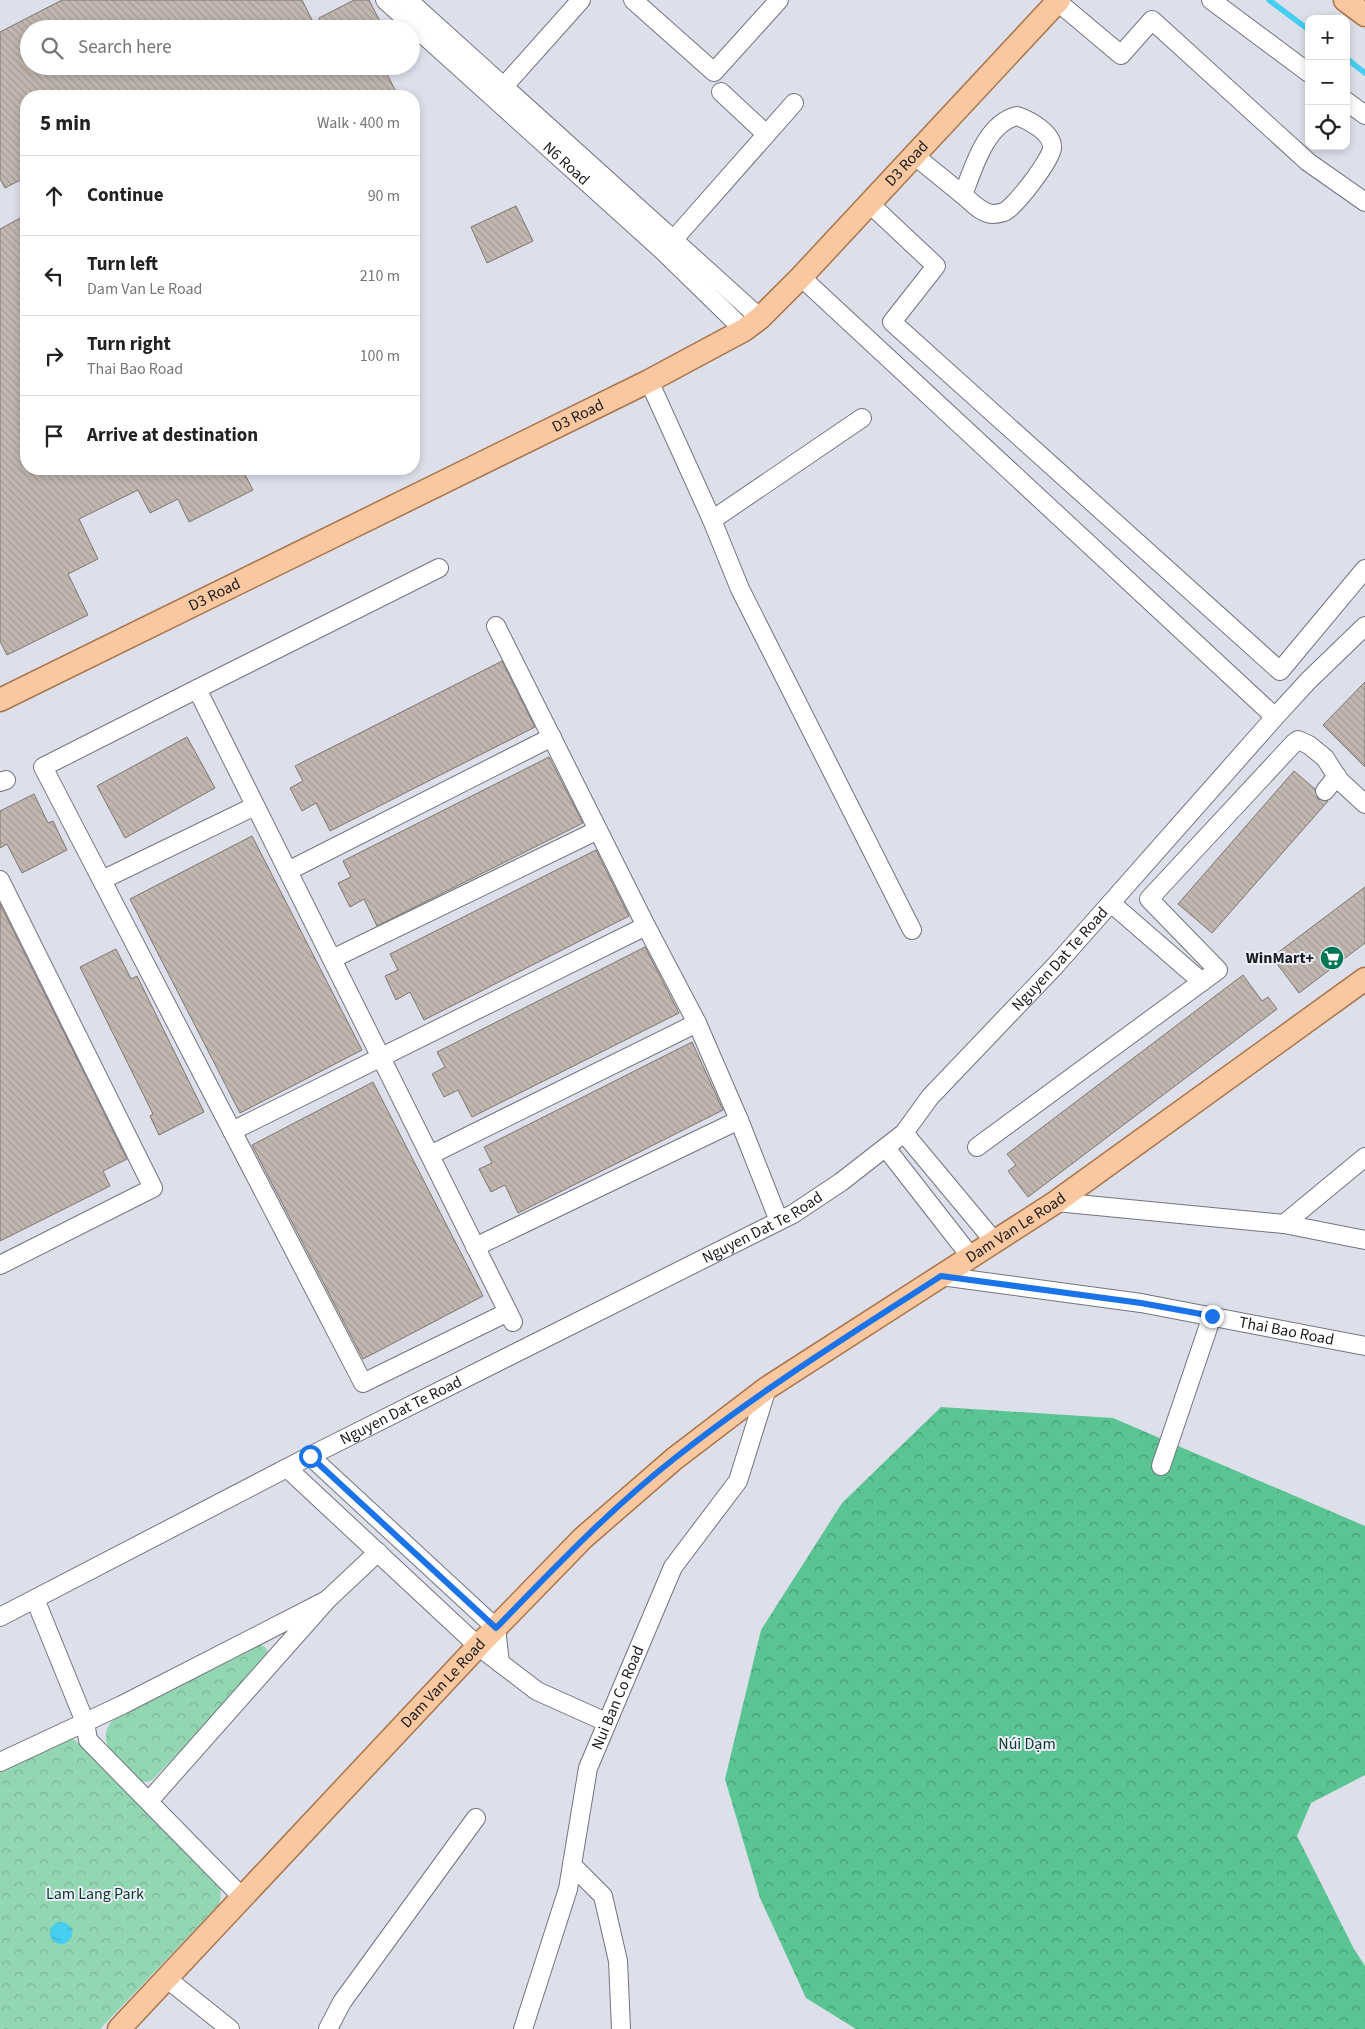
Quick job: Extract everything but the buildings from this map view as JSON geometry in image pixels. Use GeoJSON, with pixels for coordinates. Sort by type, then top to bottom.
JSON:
{"type":"FeatureCollection","features":[{"type":"Feature","properties":{"kind":"main road"},"geometry":{"type":"LineString","coordinates":[[1345,0],[1365,15]]}},
{"type":"Feature","properties":{"kind":"main road","name":"D3 Road"},"geometry":{"type":"LineString","coordinates":[[0,700],[649,381],[752,324],[801,277],[1058,1]]}},
{"type":"Feature","properties":{"kind":"main road","name":"Dam Van Le Road"},"geometry":{"type":"LineString","coordinates":[[120,2029],[478,1646],[583,1538],[674,1459],[767,1388],[1056,1202],[1365,978]]}},
{"type":"Feature","properties":{"kind":"street","name":"N6 Road"},"geometry":{"type":"LineString","coordinates":[[385,0],[410,20]]}},
{"type":"Feature","properties":{"kind":"street","name":"N6 Road"},"geometry":{"type":"LineString","coordinates":[[408,0],[499,93]]}},
{"type":"Feature","properties":{"kind":"street"},"geometry":{"type":"LineString","coordinates":[[499,93],[581,0]]}},
{"type":"Feature","properties":{"kind":"street"},"geometry":{"type":"LineString","coordinates":[[633,0],[714,72],[779,0]]}},
{"type":"Feature","properties":{"kind":"street"},"geometry":{"type":"LineString","coordinates":[[1211,0],[1305,70]]}},
{"type":"Feature","properties":{"kind":"street"},"geometry":{"type":"LineString","coordinates":[[1058,1],[1121,55],[1152,20],[1308,162],[1365,202]]}},
{"type":"Feature","properties":{"kind":"street","name":"N6 Road"},"geometry":{"type":"LineString","coordinates":[[420,29],[499,93],[668,245],[752,324]]}},
{"type":"Feature","properties":{"kind":"street"},"geometry":{"type":"LineString","coordinates":[[721,92],[766,134]]}},
{"type":"Feature","properties":{"kind":"street"},"geometry":{"type":"LineString","coordinates":[[668,245],[794,103]]}},
{"type":"Feature","properties":{"kind":"street"},"geometry":{"type":"LineString","coordinates":[[1350,104],[1365,115]]}},
{"type":"Feature","properties":{"kind":"street"},"geometry":{"type":"LineString","coordinates":[[915,156],[975,206],[991,214],[1003,213],[1026,191],[1050,156],[1052,147],[1049,138],[1028,120],[1017,116],[1009,118],[986,142],[963,195]]}},
{"type":"Feature","properties":{"kind":"street"},"geometry":{"type":"LineString","coordinates":[[870,204],[936,266],[892,322],[1280,671],[1365,569]]}},
{"type":"Feature","properties":{"kind":"street"},"geometry":{"type":"LineString","coordinates":[[801,277],[1275,717]]}},
{"type":"Feature","properties":{"kind":"street"},"geometry":{"type":"LineString","coordinates":[[649,381],[712,520],[740,589],[912,930]]}},
{"type":"Feature","properties":{"kind":"street"},"geometry":{"type":"LineString","coordinates":[[712,520],[862,418]]}},
{"type":"Feature","properties":{"kind":"street"},"geometry":{"type":"LineString","coordinates":[[198,689],[510,1317],[363,1383],[43,768],[198,689],[439,568]]}},
{"type":"Feature","properties":{"kind":"street"},"geometry":{"type":"LineString","coordinates":[[496,626],[646,926],[697,1023],[739,1120],[779,1222]]}},
{"type":"Feature","properties":{"kind":"street","name":"Nguyen Dat Te Road"},"geometry":{"type":"LineString","coordinates":[[0,1617],[310,1456],[779,1222],[841,1182],[904,1133],[930,1097],[1055,966],[1275,717],[1308,681],[1365,626]]}},
{"type":"Feature","properties":{"kind":"street"},"geometry":{"type":"LineString","coordinates":[[288,871],[552,737]]}},
{"type":"Feature","properties":{"kind":"street"},"geometry":{"type":"LineString","coordinates":[[977,1147],[1218,970],[1149,899],[1298,740],[1325,758],[1337,776],[1365,804]]}},
{"type":"Feature","properties":{"kind":"street"},"geometry":{"type":"LineString","coordinates":[[1325,791],[1337,776]]}},
{"type":"Feature","properties":{"kind":"street"},"geometry":{"type":"LineString","coordinates":[[102,880],[255,806]]}},
{"type":"Feature","properties":{"kind":"street"},"geometry":{"type":"LineString","coordinates":[[332,959],[598,830]]}},
{"type":"Feature","properties":{"kind":"street"},"geometry":{"type":"LineString","coordinates":[[0,880],[153,1188],[0,1265]]}},
{"type":"Feature","properties":{"kind":"street"},"geometry":{"type":"LineString","coordinates":[[1111,903],[1202,982]]}},
{"type":"Feature","properties":{"kind":"street"},"geometry":{"type":"LineString","coordinates":[[232,1131],[646,926]]}},
{"type":"Feature","properties":{"kind":"street"},"geometry":{"type":"LineString","coordinates":[[430,1155],[697,1023]]}},
{"type":"Feature","properties":{"kind":"street"},"geometry":{"type":"LineString","coordinates":[[475,1247],[739,1120]]}},
{"type":"Feature","properties":{"kind":"street"},"geometry":{"type":"LineString","coordinates":[[904,1133],[994,1241]]}},
{"type":"Feature","properties":{"kind":"street"},"geometry":{"type":"LineString","coordinates":[[886,1148],[971,1256]]}},
{"type":"Feature","properties":{"kind":"street"},"geometry":{"type":"LineString","coordinates":[[1284,1224],[1365,1157]]}},
{"type":"Feature","properties":{"kind":"street"},"geometry":{"type":"LineString","coordinates":[[1056,1202],[1284,1224],[1365,1240]]}},
{"type":"Feature","properties":{"kind":"street","name":"Thai Bao Road"},"geometry":{"type":"LineString","coordinates":[[941,1276],[1141,1303],[1365,1346]]}},
{"type":"Feature","properties":{"kind":"street"},"geometry":{"type":"LineString","coordinates":[[1161,1466],[1212,1316]]}},
{"type":"Feature","properties":{"kind":"street","name":"Nui Ban Co Road"},"geometry":{"type":"LineString","coordinates":[[523,2029],[568,1889],[588,1768],[673,1567],[738,1481],[767,1388]]}},
{"type":"Feature","properties":{"kind":"street"},"geometry":{"type":"LineString","coordinates":[[310,1456],[496,1628],[500,1663]]}},
{"type":"Feature","properties":{"kind":"street"},"geometry":{"type":"LineString","coordinates":[[287,1468],[478,1646],[537,1691],[606,1722]]}},
{"type":"Feature","properties":{"kind":"street"},"geometry":{"type":"LineString","coordinates":[[148,1801],[328,1600],[378,1552]]}},
{"type":"Feature","properties":{"kind":"street"},"geometry":{"type":"LineString","coordinates":[[35,1599],[85,1722],[88,1740],[243,1898]]}},
{"type":"Feature","properties":{"kind":"street"},"geometry":{"type":"LineString","coordinates":[[0,1762],[85,1722],[328,1600]]}},
{"type":"Feature","properties":{"kind":"street"},"geometry":{"type":"LineString","coordinates":[[328,2029],[342,2002],[476,1818]]}},
{"type":"Feature","properties":{"kind":"street"},"geometry":{"type":"LineString","coordinates":[[572,1865],[603,1896],[618,1961],[621,2029]]}},
{"type":"Feature","properties":{"kind":"street"},"geometry":{"type":"LineString","coordinates":[[166,1978],[230,2029]]}},
{"type":"Feature","properties":{"kind":"green space","name":"Núi Dạm"},"geometry":{"type":"Polygon","coordinates":[[[941,1407],[1113,1418],[1365,1526],[1365,1775],[1311,1803],[1297,1836],[1354,1949],[1365,1966],[1365,2029],[856,2029],[806,1998],[760,1898],[725,1779],[761,1630],[842,1503],[941,1407]]]}},
{"type":"Feature","properties":{"kind":"green space"},"geometry":{"type":"Polygon","coordinates":[[[258,1643],[265,1647],[269,1654],[266,1663],[152,1780],[140,1781],[111,1752],[106,1735],[109,1726],[116,1717],[258,1643]]]}},
{"type":"Feature","properties":{"kind":"green space","name":"Lam Lang Park"},"geometry":{"type":"Polygon","coordinates":[[[70,1738],[75,1740],[215,1876],[220,1890],[219,1904],[100,2029],[0,2029],[0,1770],[70,1738]]]}},
{"type":"Feature","properties":{"kind":"water"},"geometry":{"type":"Polygon","coordinates":[[[61,1922],[69,1925],[72,1933],[69,1941],[61,1944],[53,1941],[50,1933],[53,1925],[61,1922]]]}},
{"type":"Feature","properties":{"kind":"waterway"},"geometry":{"type":"LineString","coordinates":[[1269,0],[1305,27]]}},
{"type":"Feature","properties":{"kind":"waterway"},"geometry":{"type":"LineString","coordinates":[[1349,60],[1365,73]]}},
{"type":"Feature","properties":{"kind":"place","name":"WinMart+"},"geometry":{"type":"Point","coordinates":[1332,958]}},
{"type":"Feature","properties":{"kind":"route"},"geometry":{"type":"LineString","coordinates":[[310,1456],[496,1628],[583,1538],[674,1459],[767,1388],[941,1276],[1141,1303],[1212,1316]]}}]}
